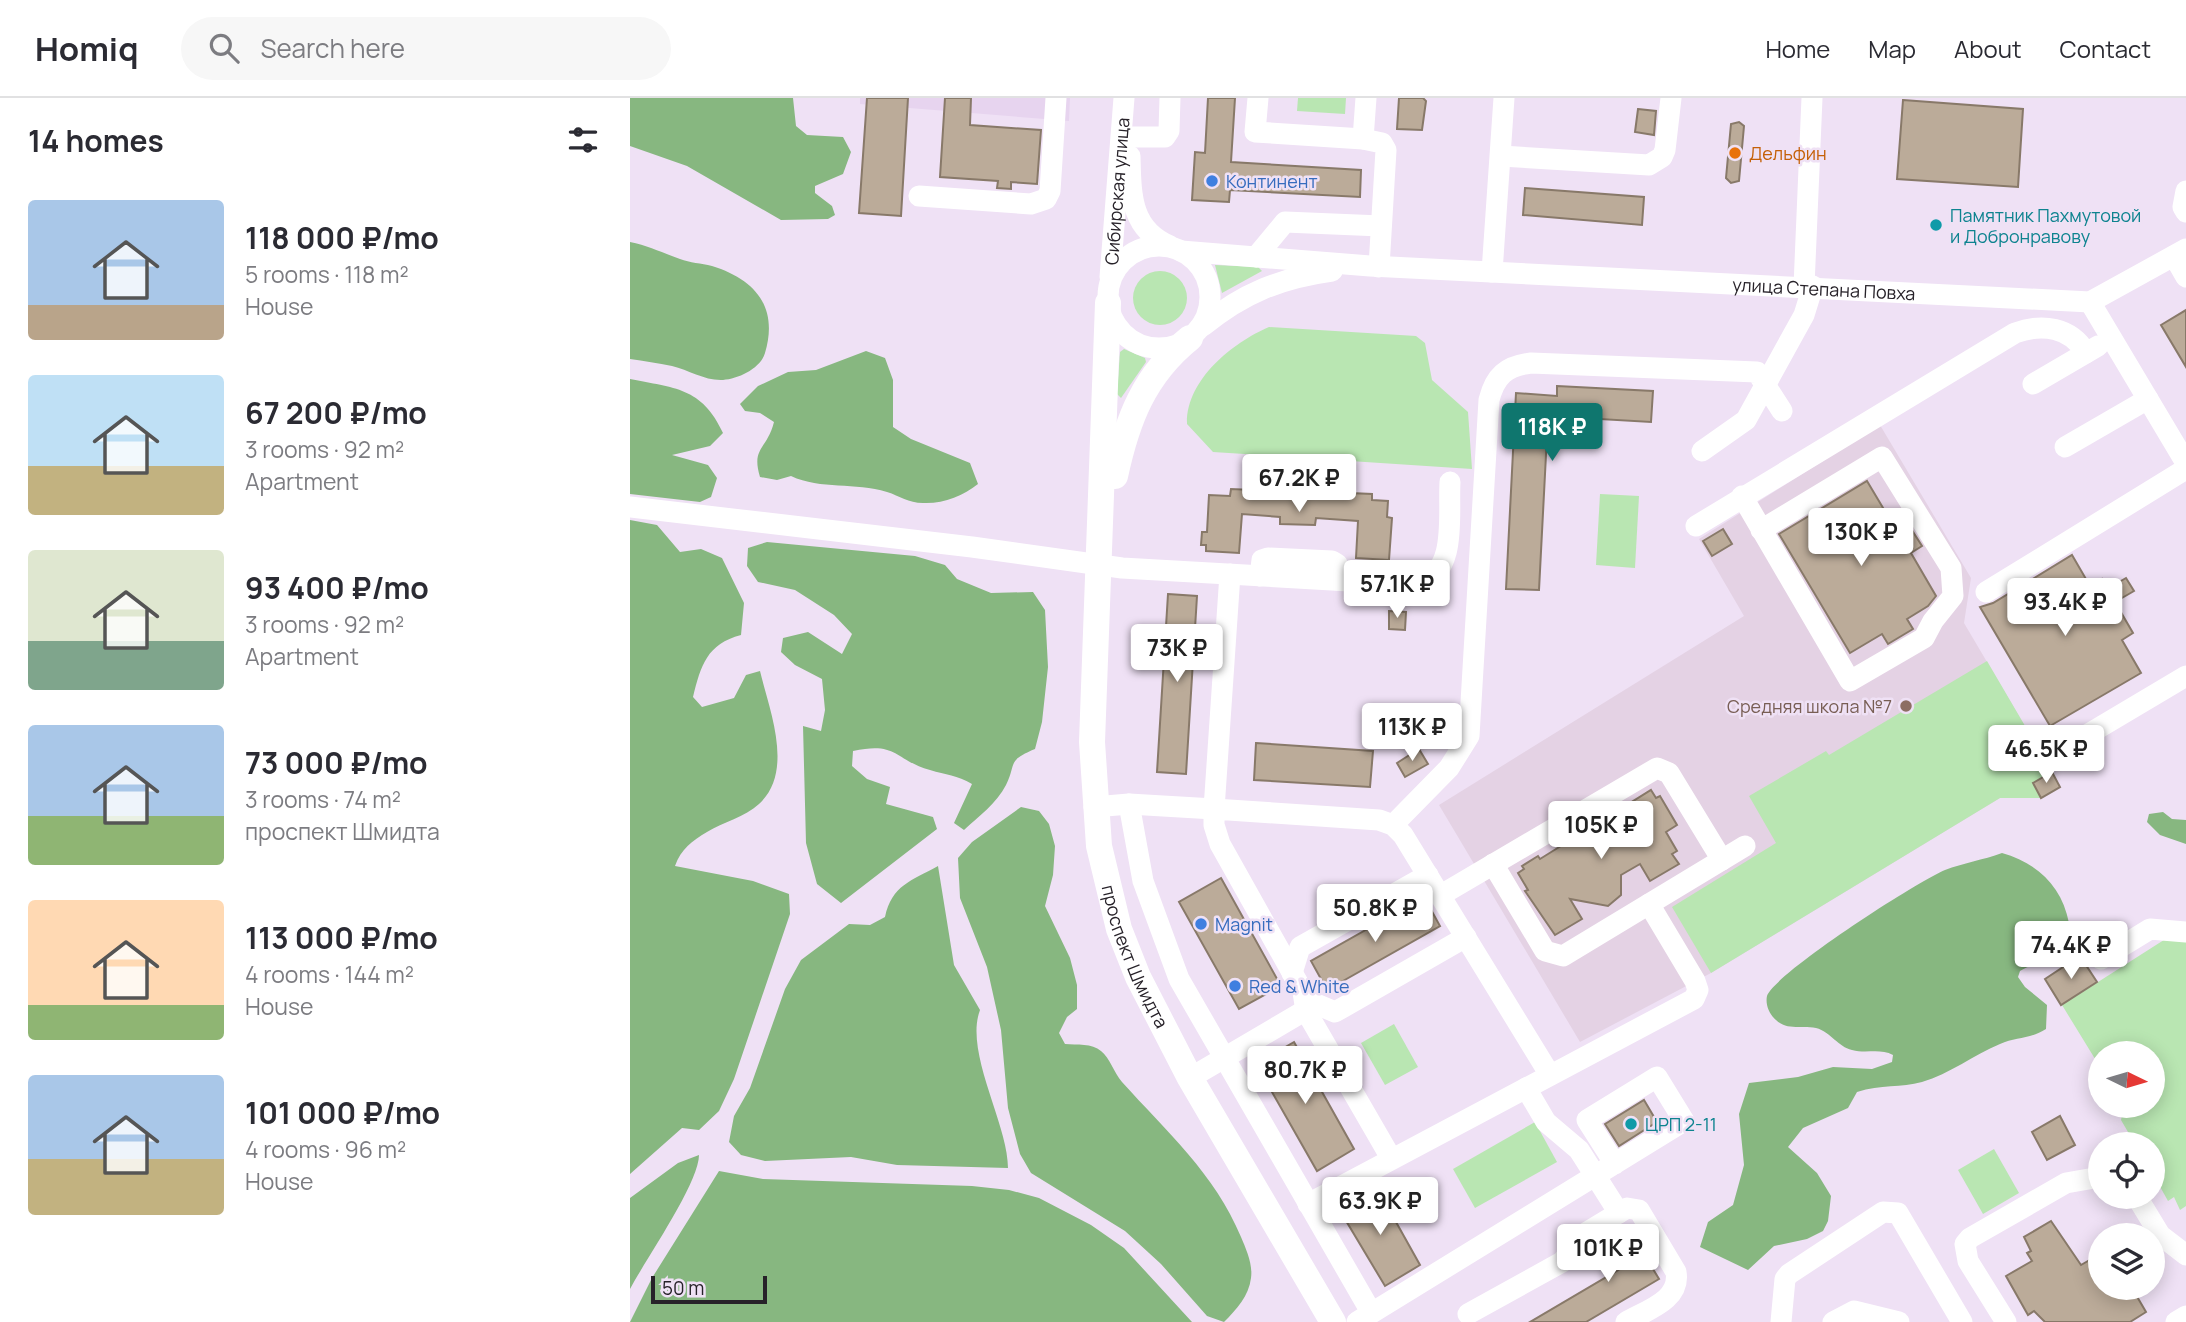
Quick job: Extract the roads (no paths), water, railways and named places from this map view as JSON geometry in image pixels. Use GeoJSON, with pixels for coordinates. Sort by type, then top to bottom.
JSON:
{"type":"FeatureCollection","features":[{"type":"Feature","properties":{"kind":"main road","name":"проспект Шмидта"},"geometry":{"type":"LineString","coordinates":[[1109,293],[1092,742],[1094,807],[1102,860],[1119,929],[1138,977],[1190,1078],[1334,1322]]}},
{"type":"Feature","properties":{"kind":"main road","name":"проспект Шмидта"},"geometry":{"type":"LineString","coordinates":[[1101,556],[1130,415],[1155,372],[1194,333]]}},
{"type":"Feature","properties":{"kind":"street"},"geometry":{"type":"LineString","coordinates":[[919,196],[1040,203],[1050,191],[1056,98]]}},
{"type":"Feature","properties":{"kind":"street","name":"Сибирская улица"},"geometry":{"type":"LineString","coordinates":[[1109,293],[1124,98]]}},
{"type":"Feature","properties":{"kind":"street","name":"Сибирская улица"},"geometry":{"type":"LineString","coordinates":[[1130,98],[1130,185],[1135,213],[1145,231],[1178,249]]}},
{"type":"Feature","properties":{"kind":"street"},"geometry":{"type":"LineString","coordinates":[[1130,137],[1165,137],[1169,131],[1171,98]]}},
{"type":"Feature","properties":{"kind":"street"},"geometry":{"type":"LineString","coordinates":[[1258,98],[1255,132],[1363,139],[1382,143],[1385,150],[1381,226],[1374,266]]}},
{"type":"Feature","properties":{"kind":"street"},"geometry":{"type":"LineString","coordinates":[[1363,139],[1366,98]]}},
{"type":"Feature","properties":{"kind":"street"},"geometry":{"type":"LineString","coordinates":[[1492,272],[1504,98]]}},
{"type":"Feature","properties":{"kind":"street"},"geometry":{"type":"LineString","coordinates":[[1501,156],[1649,165],[1662,157],[1665,150],[1671,98]]}},
{"type":"Feature","properties":{"kind":"street"},"geometry":{"type":"LineString","coordinates":[[1702,451],[1741,426],[1804,316],[1809,286],[1812,98]]}},
{"type":"Feature","properties":{"kind":"street"},"geometry":{"type":"LineString","coordinates":[[2186,191],[2183,207],[2186,212]]}},
{"type":"Feature","properties":{"kind":"street"},"geometry":{"type":"LineString","coordinates":[[1255,257],[1286,222],[1381,226]]}},
{"type":"Feature","properties":{"kind":"street"},"geometry":{"type":"LineString","coordinates":[[1155,246],[1178,249],[1198,263],[1209,288],[1208,313],[1194,333],[1166,348],[1139,344],[1118,328],[1109,293],[1119,265],[1135,251],[1155,246]]}},
{"type":"Feature","properties":{"kind":"street","name":"улица Степана Повха"},"geometry":{"type":"LineString","coordinates":[[1178,249],[1374,266],[2090,302]]}},
{"type":"Feature","properties":{"kind":"street"},"geometry":{"type":"LineString","coordinates":[[2186,277],[2180,252],[2090,302],[2186,463]]}},
{"type":"Feature","properties":{"kind":"street","name":"улица Степана Повха"},"geometry":{"type":"LineString","coordinates":[[1194,333],[1234,302],[1268,284],[1374,266]]}},
{"type":"Feature","properties":{"kind":"street"},"geometry":{"type":"LineString","coordinates":[[2051,328],[2053,299]]}},
{"type":"Feature","properties":{"kind":"street"},"geometry":{"type":"LineString","coordinates":[[1696,526],[2005,338],[2025,329],[2051,328],[2071,335],[2086,353]]}},
{"type":"Feature","properties":{"kind":"street"},"geometry":{"type":"LineString","coordinates":[[2033,384],[2112,338]]}},
{"type":"Feature","properties":{"kind":"street"},"geometry":{"type":"LineString","coordinates":[[1394,825],[1449,768],[1469,736],[1489,400],[1493,384],[1502,372],[1515,365],[1531,363],[1757,373],[1765,381],[1782,411]]}},
{"type":"Feature","properties":{"kind":"street"},"geometry":{"type":"LineString","coordinates":[[2065,447],[2148,399]]}},
{"type":"Feature","properties":{"kind":"street"},"geometry":{"type":"LineString","coordinates":[[1742,496],[1761,530],[1850,681],[1924,638],[1933,621],[1953,596],[1951,568],[1882,457],[1761,530]]}},
{"type":"Feature","properties":{"kind":"street"},"geometry":{"type":"LineString","coordinates":[[1986,592],[2186,468]]}},
{"type":"Feature","properties":{"kind":"street"},"geometry":{"type":"LineString","coordinates":[[630,507],[958,545],[1101,556],[1230,574],[1419,585],[1430,581],[1443,566],[1446,556],[1450,482]]}},
{"type":"Feature","properties":{"kind":"street"},"geometry":{"type":"LineString","coordinates":[[1230,574],[1214,810],[1215,834],[1303,992],[1306,1011],[1391,1158]]}},
{"type":"Feature","properties":{"kind":"street"},"geometry":{"type":"LineString","coordinates":[[2070,745],[2186,677]]}},
{"type":"Feature","properties":{"kind":"street"},"geometry":{"type":"LineString","coordinates":[[1441,895],[1649,770],[1657,768],[1669,773],[1722,860]]}},
{"type":"Feature","properties":{"kind":"street"},"geometry":{"type":"LineString","coordinates":[[1129,804],[1143,881],[1161,937],[1179,979],[1308,1205],[1364,1317],[1615,1164],[1684,1121],[1657,1077],[1587,1120],[1615,1164]]}},
{"type":"Feature","properties":{"kind":"street"},"geometry":{"type":"LineString","coordinates":[[1094,807],[1129,804],[1379,820],[1394,825],[1441,895],[1550,1076]]}},
{"type":"Feature","properties":{"kind":"street"},"geometry":{"type":"LineString","coordinates":[[1493,864],[1545,951],[1555,956],[1570,953],[1745,846]]}},
{"type":"Feature","properties":{"kind":"street"},"geometry":{"type":"LineString","coordinates":[[1292,973],[1300,947],[1428,875]]}},
{"type":"Feature","properties":{"kind":"street"},"geometry":{"type":"LineString","coordinates":[[1308,1205],[1391,1158],[1694,999],[1697,995],[1695,981],[1649,904]]}},
{"type":"Feature","properties":{"kind":"street"},"geometry":{"type":"LineString","coordinates":[[2101,959],[2150,929],[2186,932]]}},
{"type":"Feature","properties":{"kind":"street"},"geometry":{"type":"LineString","coordinates":[[1190,1078],[1317,1004],[1335,1012],[1466,937]]}},
{"type":"Feature","properties":{"kind":"street"},"geometry":{"type":"LineString","coordinates":[[1526,1088],[1546,1122],[1579,1150],[1619,1213]]}},
{"type":"Feature","properties":{"kind":"street"},"geometry":{"type":"LineString","coordinates":[[2006,1322],[1968,1261],[1965,1244],[1970,1238],[2066,1183],[2088,1179]]}},
{"type":"Feature","properties":{"kind":"street"},"geometry":{"type":"LineString","coordinates":[[1468,1314],[1562,1262],[1584,1234],[1627,1208],[1639,1210],[1675,1272],[1678,1282],[1670,1296],[1626,1322]]}},
{"type":"Feature","properties":{"kind":"street"},"geometry":{"type":"LineString","coordinates":[[2144,1209],[2160,1235],[2186,1255]]}},
{"type":"Feature","properties":{"kind":"street"},"geometry":{"type":"LineString","coordinates":[[1781,1322],[1785,1279],[1788,1274],[1887,1210],[1898,1213],[1957,1320]]}},
{"type":"Feature","properties":{"kind":"street"},"geometry":{"type":"LineString","coordinates":[[1833,1322],[1854,1311],[1899,1322]]}},
{"type":"Feature","properties":{"kind":"street"},"geometry":{"type":"LineString","coordinates":[[2176,1322],[2186,1316]]}},
{"type":"Feature","properties":{"kind":"place","name":"Дельфин"},"geometry":{"type":"Point","coordinates":[1735,153]}},
{"type":"Feature","properties":{"kind":"place","name":"Континент"},"geometry":{"type":"Point","coordinates":[1212,181]}},
{"type":"Feature","properties":{"kind":"place","name":"Памятник Пахмутовой и Добронравову"},"geometry":{"type":"Point","coordinates":[1936,225]}},
{"type":"Feature","properties":{"kind":"place","name":"Средняя школа №7"},"geometry":{"type":"Point","coordinates":[1906,706]}},
{"type":"Feature","properties":{"kind":"place","name":"Magnit"},"geometry":{"type":"Point","coordinates":[1201,924]}},
{"type":"Feature","properties":{"kind":"place","name":"Red & White"},"geometry":{"type":"Point","coordinates":[1235,986]}},
{"type":"Feature","properties":{"kind":"place","name":"ЦРП 2-11"},"geometry":{"type":"Point","coordinates":[1631,1124]}}]}
